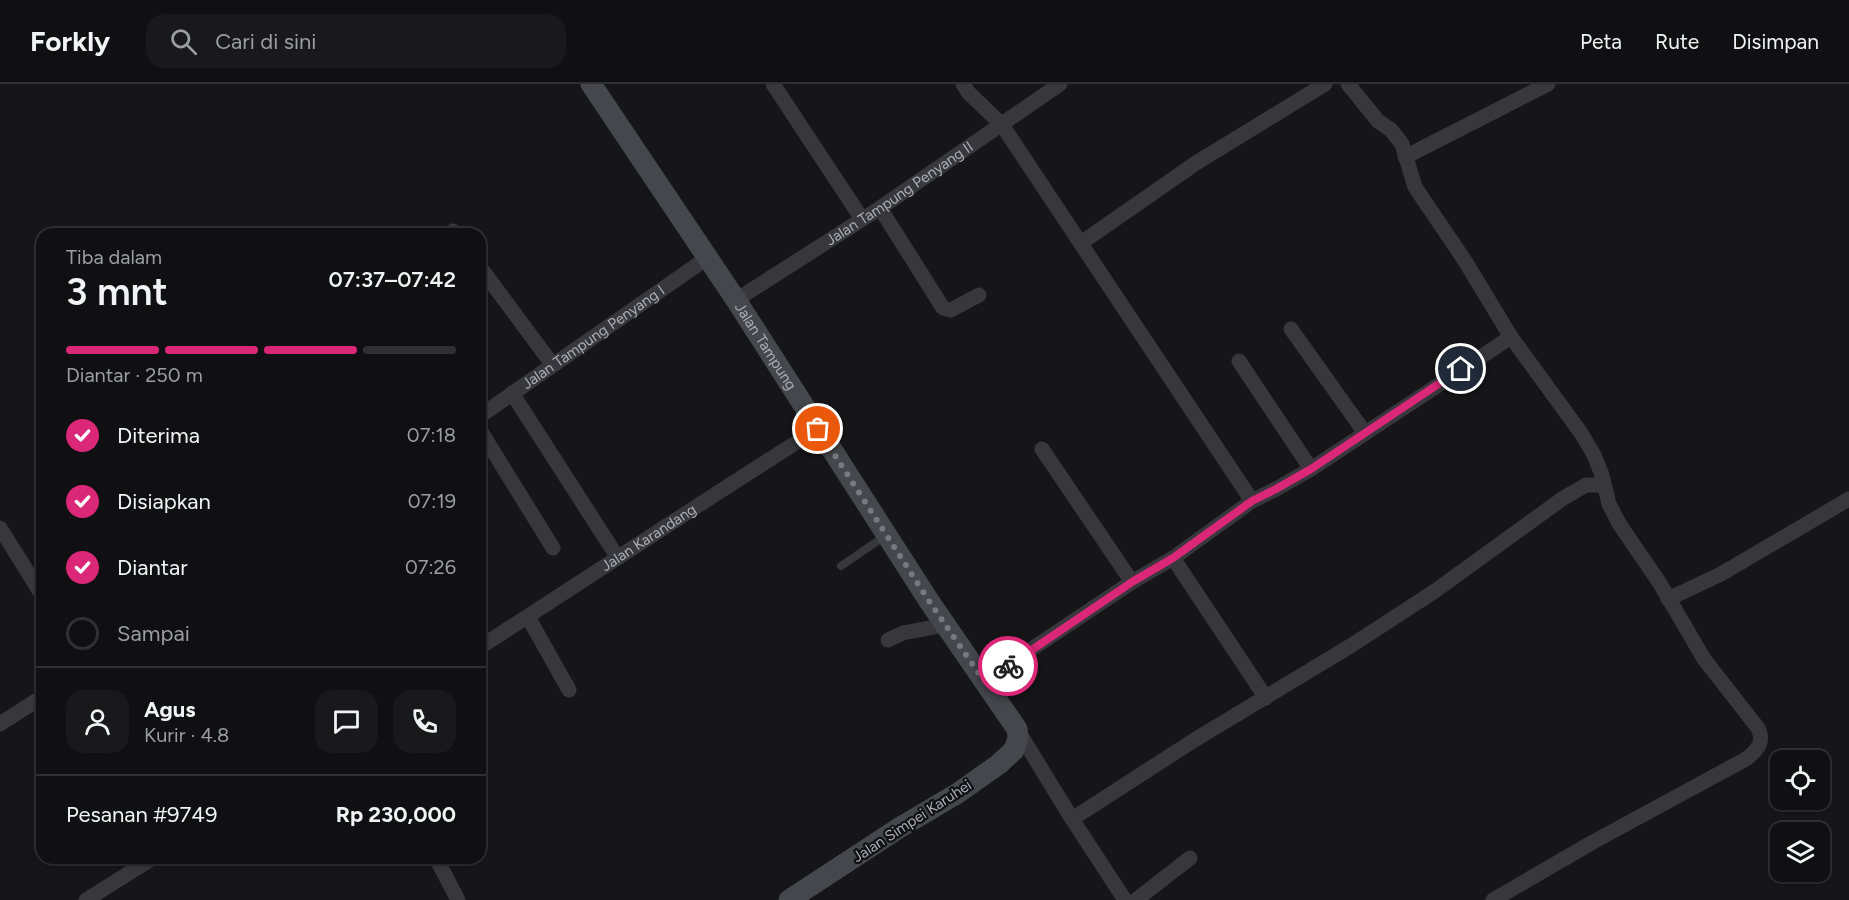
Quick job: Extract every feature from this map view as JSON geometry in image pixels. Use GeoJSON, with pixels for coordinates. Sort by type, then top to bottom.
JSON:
{"type":"FeatureCollection","features":[{"type":"Feature","properties":{"kind":"main road","name":"Jalan Tampung"},"geometry":{"type":"LineString","coordinates":[[591,84],[736,300],[945,625],[1017,729]]}},
{"type":"Feature","properties":{"kind":"main road","name":"Jalan Simpei Karuhei"},"geometry":{"type":"LineString","coordinates":[[789,900],[958,793],[1009,757],[1016,743],[1017,729]]}},
{"type":"Feature","properties":{"kind":"street"},"geometry":{"type":"LineString","coordinates":[[773,84],[862,219]]}},
{"type":"Feature","properties":{"kind":"street"},"geometry":{"type":"LineString","coordinates":[[963,84],[1002,125],[1252,501]]}},
{"type":"Feature","properties":{"kind":"street","name":"Jalan Tampung Penyang II"},"geometry":{"type":"LineString","coordinates":[[736,300],[880,208],[1060,84]]}},
{"type":"Feature","properties":{"kind":"street"},"geometry":{"type":"LineString","coordinates":[[1081,243],[1196,163],[1325,84]]}},
{"type":"Feature","properties":{"kind":"street"},"geometry":{"type":"LineString","coordinates":[[1348,84],[1378,121],[1391,130],[1402,144],[1415,187],[1465,261],[1511,337],[1581,433],[1594,455],[1612,512],[1659,582],[1704,659],[1758,728],[1761,735],[1761,743],[1756,751],[1746,759],[1612,831],[1493,900]]}},
{"type":"Feature","properties":{"kind":"street"},"geometry":{"type":"LineString","coordinates":[[1405,157],[1548,84]]}},
{"type":"Feature","properties":{"kind":"street"},"geometry":{"type":"LineString","coordinates":[[880,208],[943,308],[951,310],[979,295]]}},
{"type":"Feature","properties":{"kind":"street","name":"Jalan Tampung Penyang I"},"geometry":{"type":"LineString","coordinates":[[486,409],[707,258]]}},
{"type":"Feature","properties":{"kind":"street"},"geometry":{"type":"LineString","coordinates":[[486,275],[552,364]]}},
{"type":"Feature","properties":{"kind":"street"},"geometry":{"type":"LineString","coordinates":[[1291,329],[1365,433]]}},
{"type":"Feature","properties":{"kind":"street"},"geometry":{"type":"LineString","coordinates":[[984,681],[1132,582],[1173,558],[1252,501],[1311,469],[1511,337]]}},
{"type":"Feature","properties":{"kind":"street"},"geometry":{"type":"LineString","coordinates":[[1239,361],[1311,469]]}},
{"type":"Feature","properties":{"kind":"street"},"geometry":{"type":"LineString","coordinates":[[512,393],[618,558]]}},
{"type":"Feature","properties":{"kind":"street","name":"Jalan Karandang"},"geometry":{"type":"LineString","coordinates":[[486,643],[723,488],[818,429]]}},
{"type":"Feature","properties":{"kind":"street"},"geometry":{"type":"LineString","coordinates":[[486,440],[554,548]]}},
{"type":"Feature","properties":{"kind":"street"},"geometry":{"type":"LineString","coordinates":[[1042,449],[1132,582]]}},
{"type":"Feature","properties":{"kind":"street"},"geometry":{"type":"LineString","coordinates":[[1072,819],[1196,739],[1352,645],[1436,591],[1562,499],[1586,485],[1604,485]]}},
{"type":"Feature","properties":{"kind":"street"},"geometry":{"type":"LineString","coordinates":[[1668,599],[1721,574],[1849,499]]}},
{"type":"Feature","properties":{"kind":"street"},"geometry":{"type":"LineString","coordinates":[[0,528],[36,585]]}},
{"type":"Feature","properties":{"kind":"street"},"geometry":{"type":"LineString","coordinates":[[1173,558],[1266,698]]}},
{"type":"Feature","properties":{"kind":"street"},"geometry":{"type":"LineString","coordinates":[[528,617],[569,690]]}},
{"type":"Feature","properties":{"kind":"street"},"geometry":{"type":"LineString","coordinates":[[888,640],[903,633],[945,625]]}},
{"type":"Feature","properties":{"kind":"street"},"geometry":{"type":"LineString","coordinates":[[0,724],[36,701]]}},
{"type":"Feature","properties":{"kind":"street"},"geometry":{"type":"LineString","coordinates":[[1017,729],[1125,900]]}},
{"type":"Feature","properties":{"kind":"street"},"geometry":{"type":"LineString","coordinates":[[1136,900],[1190,858]]}},
{"type":"Feature","properties":{"kind":"street"},"geometry":{"type":"LineString","coordinates":[[86,900],[143,864]]}},
{"type":"Feature","properties":{"kind":"street"},"geometry":{"type":"LineString","coordinates":[[439,864],[457,900]]}},
{"type":"Feature","properties":{"kind":"lane"},"geometry":{"type":"LineString","coordinates":[[841,566],[886,535]]}},
{"type":"Feature","properties":{"kind":"way so far"},"geometry":{"type":"LineString","coordinates":[[818,429],[929,601],[984,681],[1008,666]]}},
{"type":"Feature","properties":{"kind":"route"},"geometry":{"type":"LineString","coordinates":[[1008,666],[1132,582],[1173,558],[1252,501],[1311,469],[1461,369]]}}]}
